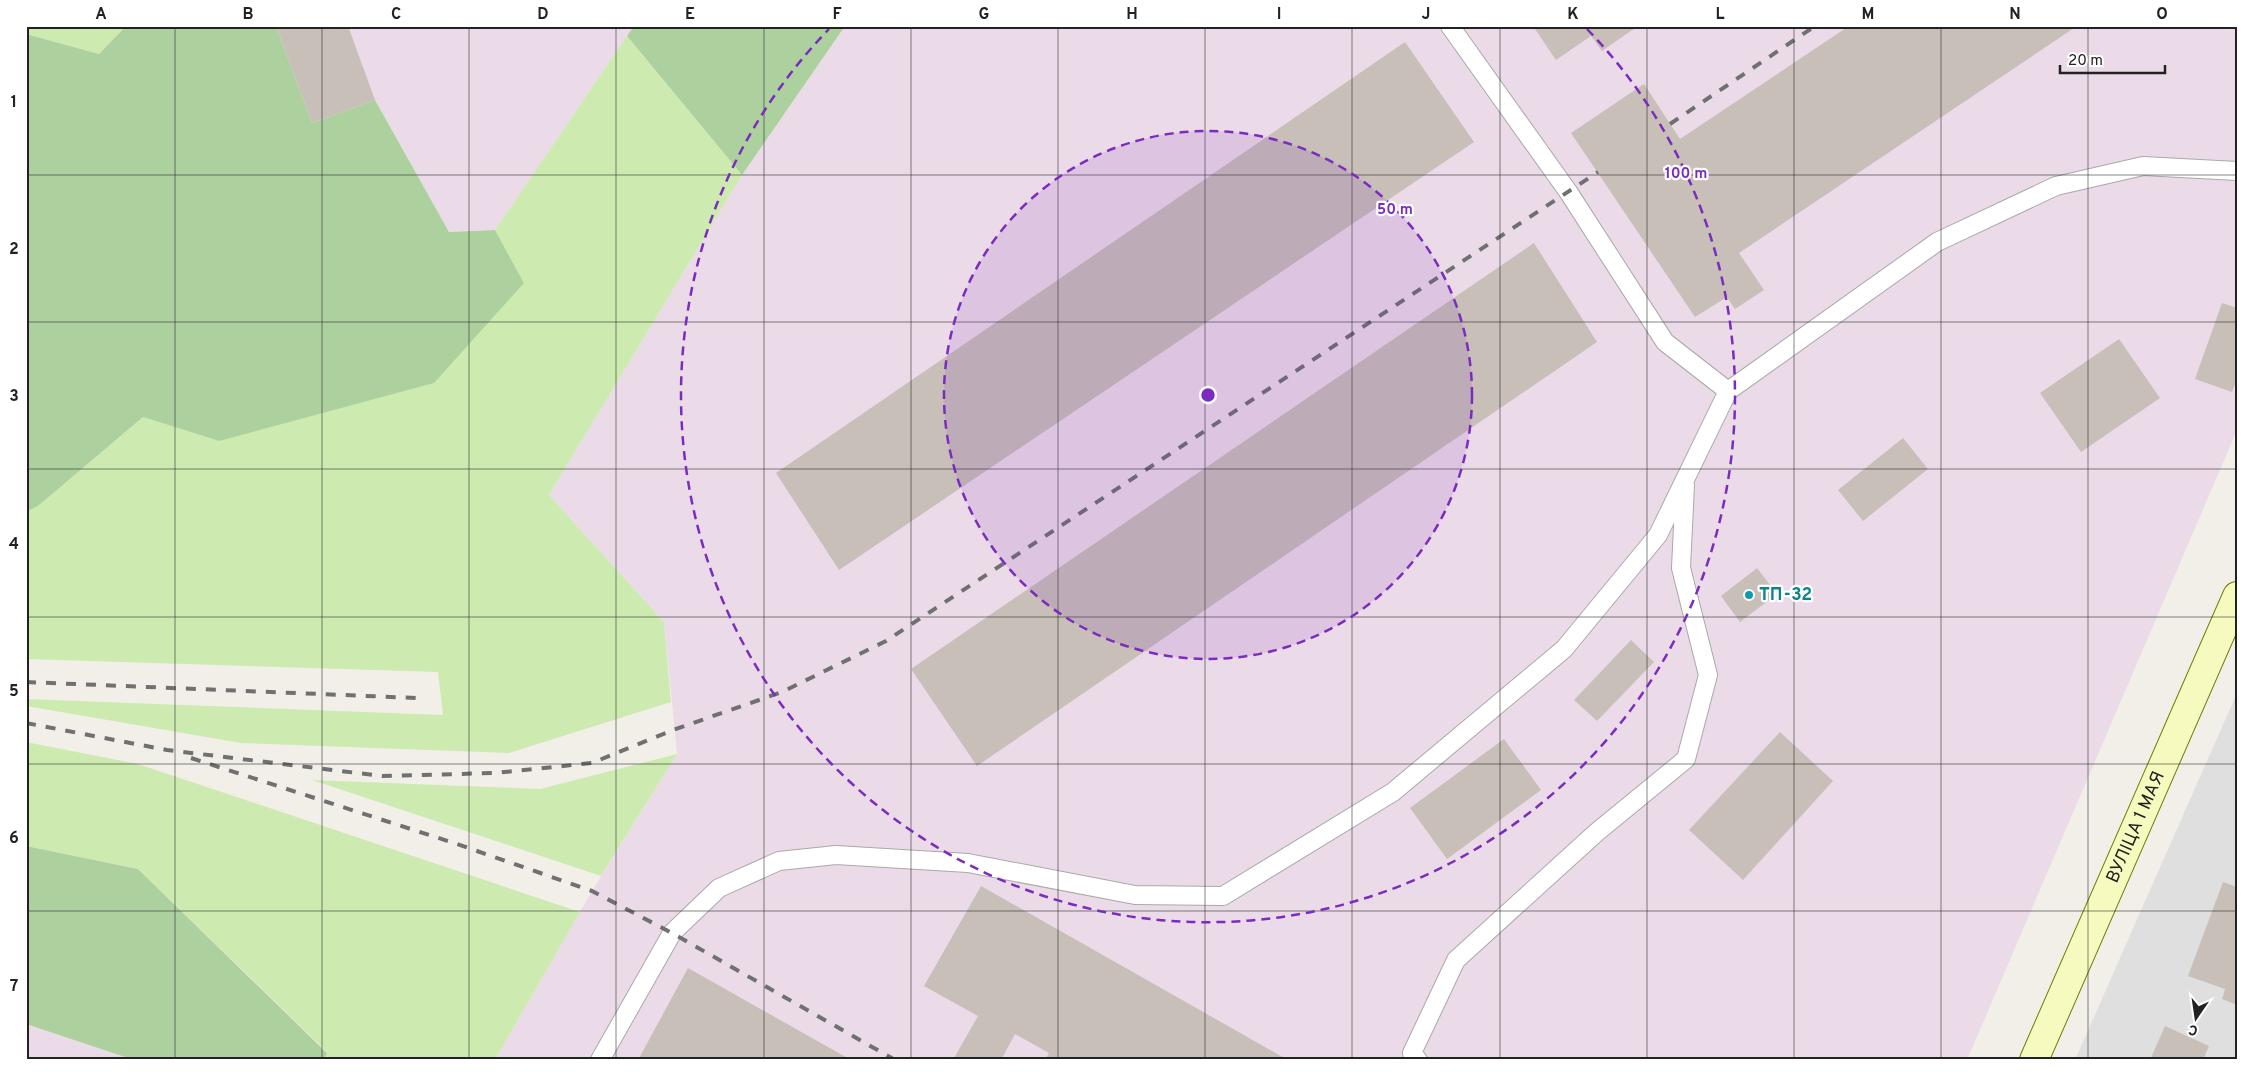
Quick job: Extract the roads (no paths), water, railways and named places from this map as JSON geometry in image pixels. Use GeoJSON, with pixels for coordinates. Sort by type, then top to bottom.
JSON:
{"type":"FeatureCollection","features":[{"type":"Feature","properties":{"kind":"street","name":"ВУЛІЦА 1 МАЯ"},"geometry":{"type":"LineString","coordinates":[[2034,1060],[2237,596]]}},
{"type":"Feature","properties":{"kind":"lane"},"geometry":{"type":"LineString","coordinates":[[1450,26],[1569,193],[1665,342],[1728,391]]}},
{"type":"Feature","properties":{"kind":"lane"},"geometry":{"type":"LineString","coordinates":[[600,1060],[672,933],[719,888],[778,861],[836,855],[968,863],[1135,895],[1223,896],[1393,792],[1564,649],[1658,535],[1728,391],[1937,242],[2056,186],[2143,166],[2237,172]]}},
{"type":"Feature","properties":{"kind":"lane"},"geometry":{"type":"LineString","coordinates":[[1418,1060],[1412,1053],[1456,960],[1597,832],[1686,759],[1708,675],[1681,568],[1686,477]]}},
{"type":"Feature","properties":{"kind":"railway"},"geometry":{"type":"LineString","coordinates":[[1670,124],[1815,26]]}},
{"type":"Feature","properties":{"kind":"railway"},"geometry":{"type":"LineString","coordinates":[[26,723],[167,750],[382,776],[495,773],[592,763],[673,730],[782,692],[886,641],[1598,172]]}},
{"type":"Feature","properties":{"kind":"railway"},"geometry":{"type":"LineString","coordinates":[[26,682],[417,698]]}},
{"type":"Feature","properties":{"kind":"railway"},"geometry":{"type":"LineString","coordinates":[[191,758],[454,843],[592,891],[672,933],[895,1060]]}},
{"type":"Feature","properties":{"kind":"place","name":"ТП-32"},"geometry":{"type":"Point","coordinates":[1749,595]}}]}
